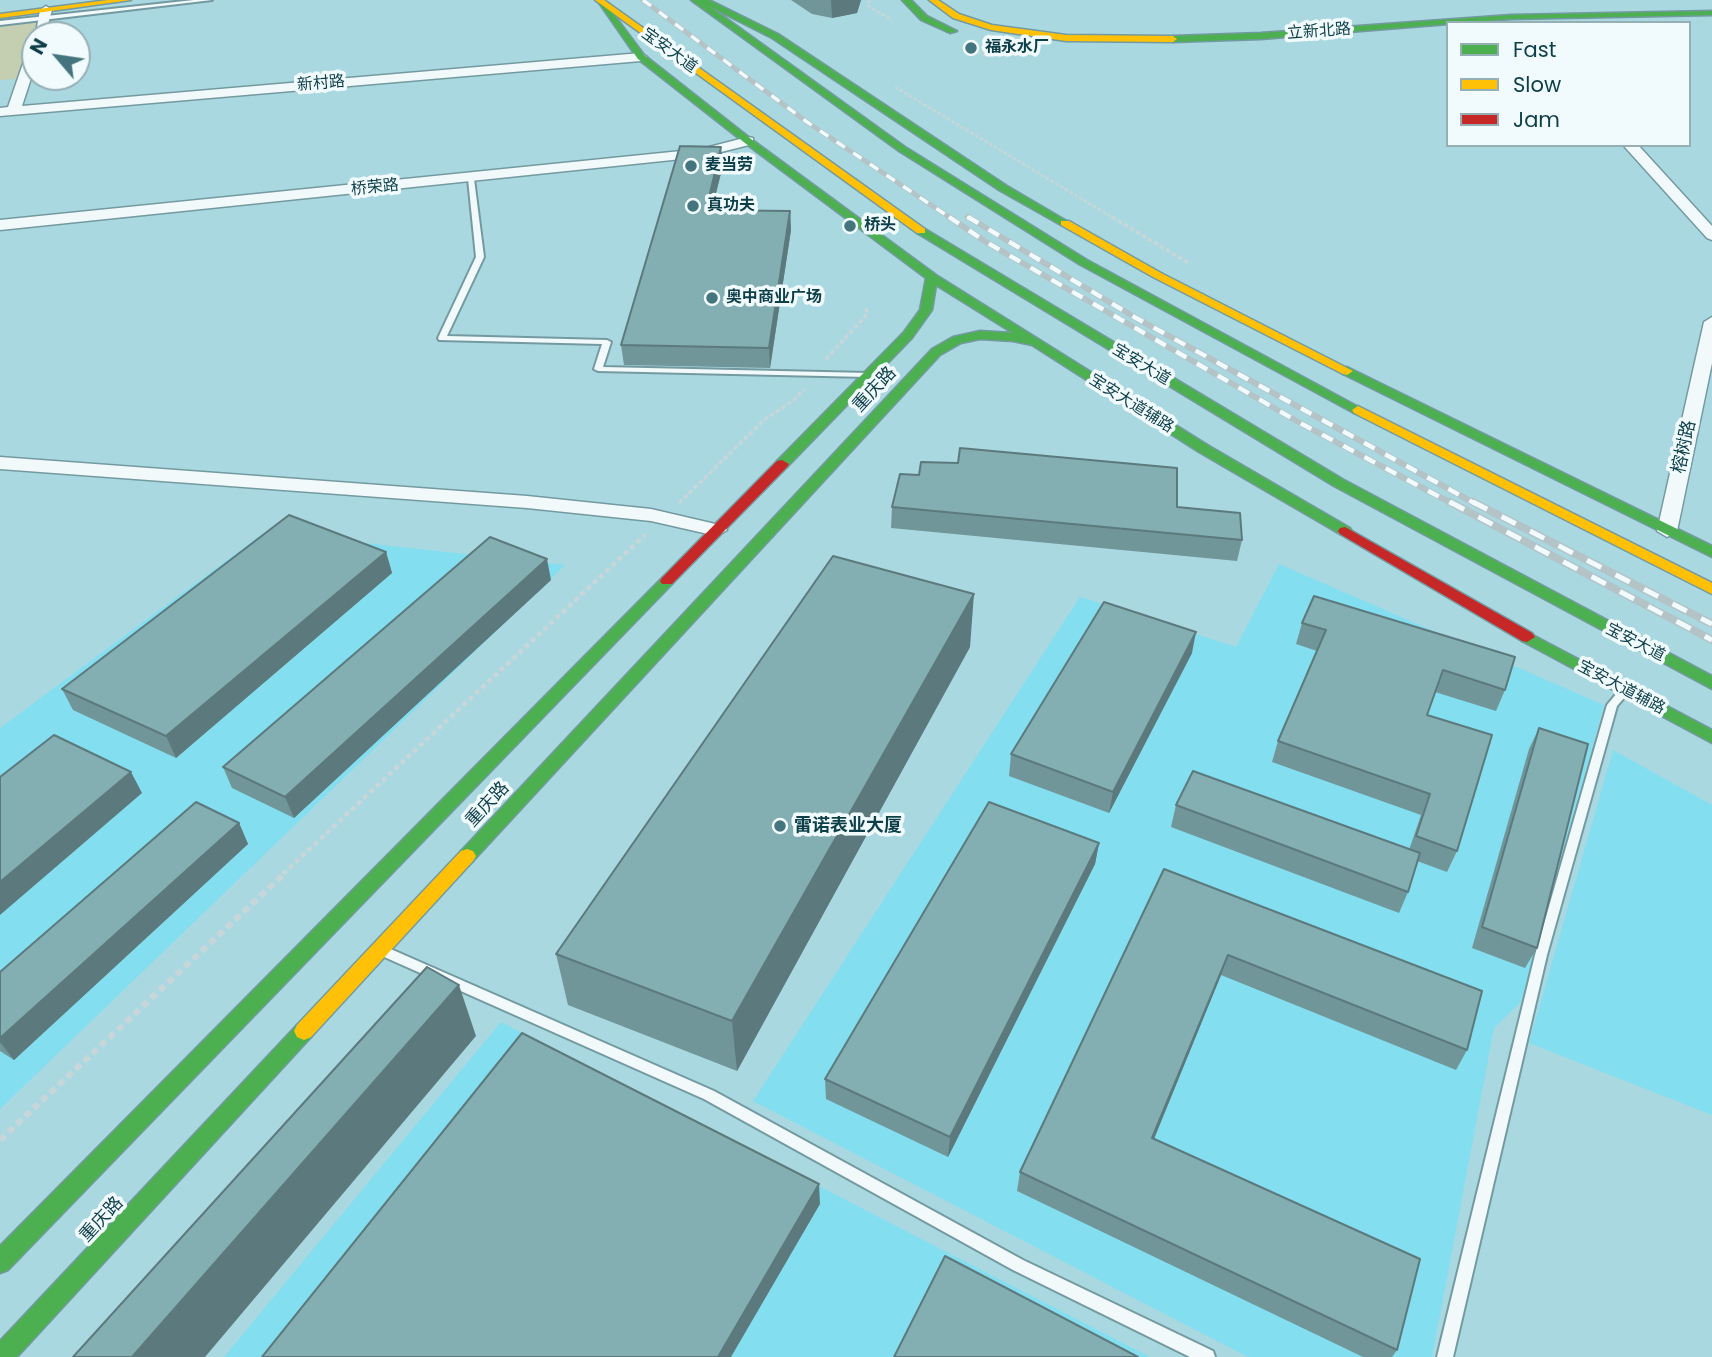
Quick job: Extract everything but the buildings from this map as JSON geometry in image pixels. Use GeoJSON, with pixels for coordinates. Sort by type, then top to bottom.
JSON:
{"type":"FeatureCollection","features":[{"type":"Feature","properties":{"kind":"main road"},"geometry":{"type":"LineString","coordinates":[[0,8],[64,0]]}},
{"type":"Feature","properties":{"kind":"main road"},"geometry":{"type":"LineString","coordinates":[[0,16],[45,14],[127,0]]}},
{"type":"Feature","properties":{"kind":"main road","name":"宝安大道辅路"},"geometry":{"type":"LineString","coordinates":[[600,0],[641,57],[748,141],[932,277],[1030,342],[1204,449],[1524,635],[1712,737]]}},
{"type":"Feature","properties":{"kind":"main road","name":"宝安大道"},"geometry":{"type":"LineString","coordinates":[[600,0],[915,227],[1021,293],[1339,483],[1558,603],[1712,683]]}},
{"type":"Feature","properties":{"kind":"main road"},"geometry":{"type":"LineString","coordinates":[[695,0],[902,149],[1083,262],[1387,426],[1712,589]]}},
{"type":"Feature","properties":{"kind":"main road"},"geometry":{"type":"LineString","coordinates":[[703,0],[775,36],[992,181],[1157,275],[1712,552]]}},
{"type":"Feature","properties":{"kind":"main road","name":"立新北路"},"geometry":{"type":"LineString","coordinates":[[906,0],[913,10],[924,18],[960,33],[1010,44],[1061,49],[1248,48],[1446,31]]}},
{"type":"Feature","properties":{"kind":"main road","name":"立新北路"},"geometry":{"type":"LineString","coordinates":[[933,0],[956,16],[984,25],[1037,35],[1101,40],[1261,36],[1446,24]]}},
{"type":"Feature","properties":{"kind":"main road","name":"立新北路"},"geometry":{"type":"LineString","coordinates":[[1514,20],[1712,13]]}},
{"type":"Feature","properties":{"kind":"main road"},"geometry":{"type":"LineString","coordinates":[[1691,23],[1712,22]]}},
{"type":"Feature","properties":{"kind":"main road","name":"重庆路"},"geometry":{"type":"LineString","coordinates":[[1,1357],[380,949],[839,430],[868,375],[918,324],[926,310],[932,277]]}},
{"type":"Feature","properties":{"kind":"main road","name":"重庆路"},"geometry":{"type":"LineString","coordinates":[[0,1262],[717,530],[946,345],[980,335],[1014,337],[1030,342]]}},
{"type":"Feature","properties":{"kind":"street"},"geometry":{"type":"LineString","coordinates":[[43,21],[45,14]]}},
{"type":"Feature","properties":{"kind":"street","name":"新村路"},"geometry":{"type":"LineString","coordinates":[[7,111],[641,57]]}},
{"type":"Feature","properties":{"kind":"street"},"geometry":{"type":"LineString","coordinates":[[7,111],[21,78]]}},
{"type":"Feature","properties":{"kind":"street","name":"桥荣路"},"geometry":{"type":"LineString","coordinates":[[0,225],[471,179],[701,153],[748,141]]}},
{"type":"Feature","properties":{"kind":"street"},"geometry":{"type":"LineString","coordinates":[[1632,147],[1712,235]]}},
{"type":"Feature","properties":{"kind":"street","name":"榕树路"},"geometry":{"type":"LineString","coordinates":[[1667,531],[1712,322]]}},
{"type":"Feature","properties":{"kind":"street"},"geometry":{"type":"LineString","coordinates":[[0,463],[527,502],[664,518],[717,530]]}},
{"type":"Feature","properties":{"kind":"lane"},"geometry":{"type":"LineString","coordinates":[[0,23],[45,14],[209,0]]}},
{"type":"Feature","properties":{"kind":"lane"},"geometry":{"type":"LineString","coordinates":[[471,179],[480,257],[442,338],[607,342],[598,369],[868,375]]}},
{"type":"Feature","properties":{"kind":"lane"},"geometry":{"type":"LineString","coordinates":[[1445,1357],[1541,955],[1612,705],[1626,690]]}},
{"type":"Feature","properties":{"kind":"lane"},"geometry":{"type":"LineString","coordinates":[[380,949],[709,1095],[1018,1265],[1207,1357]]}},
{"type":"Feature","properties":{"kind":"path"},"geometry":{"type":"LineString","coordinates":[[887,82],[1195,267]]}},
{"type":"Feature","properties":{"kind":"path"},"geometry":{"type":"LineString","coordinates":[[0,1140],[664,518],[764,420],[794,400],[817,374],[828,356],[850,336],[868,313],[865,308]]}},
{"type":"Feature","properties":{"kind":"shaded area"},"geometry":{"type":"Polygon","coordinates":[[[265,532],[565,565],[0,1109],[0,728],[265,532]]]}},
{"type":"Feature","properties":{"kind":"shaded area"},"geometry":{"type":"Polygon","coordinates":[[[1279,564],[1604,705],[1521,1002],[1494,1028],[1432,1357],[1248,1357],[753,1101],[1080,597],[1236,647],[1279,564]]]}},
{"type":"Feature","properties":{"kind":"shaded area"},"geometry":{"type":"Polygon","coordinates":[[[1613,750],[1712,805],[1712,1115],[1529,1043],[1613,750]]]}},
{"type":"Feature","properties":{"kind":"shaded area"},"geometry":{"type":"Polygon","coordinates":[[[501,1022],[1150,1357],[224,1357],[501,1022]]]}},
{"type":"Feature","properties":{"kind":"green space"},"geometry":{"type":"Polygon","coordinates":[[[21,23],[21,67],[17,79],[0,80],[0,26],[21,23]]]}},
{"type":"Feature","properties":{"kind":"railway"},"geometry":{"type":"LineString","coordinates":[[643,0],[807,122],[952,219]]}},
{"type":"Feature","properties":{"kind":"railway"},"geometry":{"type":"LineString","coordinates":[[949,217],[986,242],[1302,424],[1453,504]]}},
{"type":"Feature","properties":{"kind":"railway"},"geometry":{"type":"LineString","coordinates":[[967,217],[971,219]]}},
{"type":"Feature","properties":{"kind":"railway"},"geometry":{"type":"LineString","coordinates":[[968,217],[1136,318],[1476,504]]}},
{"type":"Feature","properties":{"kind":"railway"},"geometry":{"type":"LineString","coordinates":[[1450,502],[1712,640]]}},
{"type":"Feature","properties":{"kind":"railway"},"geometry":{"type":"LineString","coordinates":[[1473,502],[1712,624]]}},
{"type":"Feature","properties":{"kind":"traffic: fast"},"geometry":{"type":"LineString","coordinates":[[695,0],[902,149],[1083,262],[1358,410]]}},
{"type":"Feature","properties":{"kind":"traffic: fast"},"geometry":{"type":"LineString","coordinates":[[703,0],[775,36],[1003,188],[1065,223]]}},
{"type":"Feature","properties":{"kind":"traffic: fast"},"geometry":{"type":"LineString","coordinates":[[906,0],[924,18],[953,31]]}},
{"type":"Feature","properties":{"kind":"traffic: fast"},"geometry":{"type":"LineString","coordinates":[[600,1],[641,57],[748,141],[932,277],[1204,449],[1345,531]]}},
{"type":"Feature","properties":{"kind":"traffic: fast"},"geometry":{"type":"LineString","coordinates":[[1458,21],[1511,17],[1712,13]]}},
{"type":"Feature","properties":{"kind":"traffic: fast"},"geometry":{"type":"LineString","coordinates":[[1173,39],[1261,36],[1446,22]]}},
{"type":"Feature","properties":{"kind":"traffic: fast"},"geometry":{"type":"LineString","coordinates":[[921,231],[1339,483],[1712,683]]}},
{"type":"Feature","properties":{"kind":"traffic: fast"},"geometry":{"type":"LineString","coordinates":[[782,464],[908,335],[926,310],[932,277]]}},
{"type":"Feature","properties":{"kind":"traffic: fast"},"geometry":{"type":"LineString","coordinates":[[467,856],[936,352],[957,340],[980,335],[1014,337],[1030,342]]}},
{"type":"Feature","properties":{"kind":"traffic: fast"},"geometry":{"type":"LineString","coordinates":[[1347,371],[1712,552]]}},
{"type":"Feature","properties":{"kind":"traffic: fast"},"geometry":{"type":"LineString","coordinates":[[0,1262],[667,581]]}},
{"type":"Feature","properties":{"kind":"traffic: fast"},"geometry":{"type":"LineString","coordinates":[[1527,637],[1712,737]]}},
{"type":"Feature","properties":{"kind":"traffic: fast"},"geometry":{"type":"LineString","coordinates":[[1,1357],[304,1031]]}},
{"type":"Feature","properties":{"kind":"traffic: slow"},"geometry":{"type":"LineString","coordinates":[[0,16],[127,0]]}},
{"type":"Feature","properties":{"kind":"traffic: slow"},"geometry":{"type":"LineString","coordinates":[[599,0],[921,231]]}},
{"type":"Feature","properties":{"kind":"traffic: slow"},"geometry":{"type":"LineString","coordinates":[[933,0],[956,16],[991,27],[1066,38],[1173,39]]}},
{"type":"Feature","properties":{"kind":"traffic: slow"},"geometry":{"type":"LineString","coordinates":[[1065,223],[1157,275],[1347,371]]}},
{"type":"Feature","properties":{"kind":"traffic: slow"},"geometry":{"type":"LineString","coordinates":[[1358,410],[1712,589]]}},
{"type":"Feature","properties":{"kind":"traffic: slow"},"geometry":{"type":"LineString","coordinates":[[304,1031],[467,856]]}},
{"type":"Feature","properties":{"kind":"traffic: jam"},"geometry":{"type":"LineString","coordinates":[[667,581],[782,464]]}},
{"type":"Feature","properties":{"kind":"traffic: jam"},"geometry":{"type":"LineString","coordinates":[[1345,531],[1527,637]]}},
{"type":"Feature","properties":{"kind":"place","name":"福永水厂"},"geometry":{"type":"Point","coordinates":[971,48]}},
{"type":"Feature","properties":{"kind":"place","name":"麦当劳"},"geometry":{"type":"Point","coordinates":[691,166]}},
{"type":"Feature","properties":{"kind":"place","name":"真功夫"},"geometry":{"type":"Point","coordinates":[693,206]}},
{"type":"Feature","properties":{"kind":"place","name":"桥头"},"geometry":{"type":"Point","coordinates":[850,226]}},
{"type":"Feature","properties":{"kind":"place","name":"奥中商业广场"},"geometry":{"type":"Point","coordinates":[712,298]}},
{"type":"Feature","properties":{"kind":"place","name":"雷诺表业大厦"},"geometry":{"type":"Point","coordinates":[780,826]}}]}
